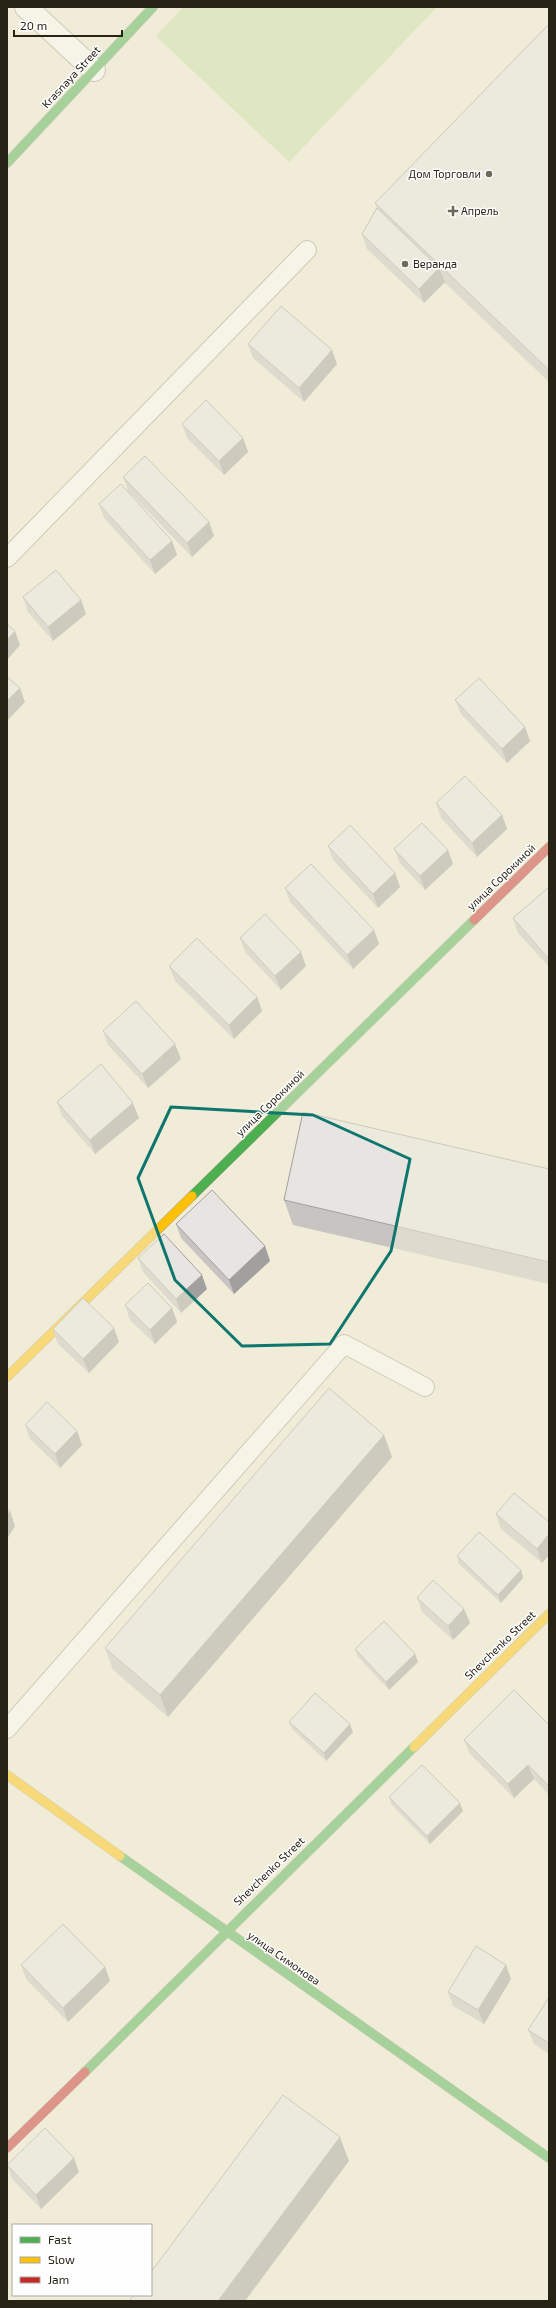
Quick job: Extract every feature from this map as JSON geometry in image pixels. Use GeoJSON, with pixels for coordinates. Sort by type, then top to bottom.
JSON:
{"type":"FeatureCollection","features":[{"type":"Feature","properties":{"kind":"street"},"geometry":{"type":"LineString","coordinates":[[26,7],[94,70]]}},
{"type":"Feature","properties":{"kind":"street","name":"Krasnaya Street"},"geometry":{"type":"LineString","coordinates":[[7,163],[153,7]]}},
{"type":"Feature","properties":{"kind":"street","name":"улица Сорокиной"},"geometry":{"type":"LineString","coordinates":[[7,1376],[549,847]]}},
{"type":"Feature","properties":{"kind":"street","name":"Shevchenko Street"},"geometry":{"type":"LineString","coordinates":[[7,2148],[225,1931],[549,1614]]}},
{"type":"Feature","properties":{"kind":"street","name":"улица Симонова"},"geometry":{"type":"LineString","coordinates":[[7,1775],[225,1931],[549,2158]]}},
{"type":"Feature","properties":{"kind":"lane"},"geometry":{"type":"LineString","coordinates":[[7,558],[307,250]]}},
{"type":"Feature","properties":{"kind":"lane"},"geometry":{"type":"LineString","coordinates":[[7,1729],[344,1344],[426,1387]]}},
{"type":"Feature","properties":{"kind":"highlighted area"},"geometry":{"type":"Polygon","coordinates":[[[171,1107],[313,1115],[410,1159],[391,1251],[330,1344],[242,1346],[175,1280],[138,1178],[171,1107]]]}},
{"type":"Feature","properties":{"kind":"green space"},"geometry":{"type":"Polygon","coordinates":[[[183,7],[437,7],[289,162],[156,36],[183,7]]]}},
{"type":"Feature","properties":{"kind":"building","name":"Дом Торговли"},"geometry":{"type":"Polygon","coordinates":[[[549,24],[549,370],[375,203],[549,24]]]}},
{"type":"Feature","properties":{"kind":"building"},"geometry":{"type":"Polygon","coordinates":[[[377,208],[439,268],[419,289],[362,234],[377,208]]]}},
{"type":"Feature","properties":{"kind":"building"},"geometry":{"type":"Polygon","coordinates":[[[281,306],[332,350],[299,388],[248,344],[281,306]]]}},
{"type":"Feature","properties":{"kind":"building"},"geometry":{"type":"Polygon","coordinates":[[[206,400],[243,438],[219,461],[182,424],[206,400]]]}},
{"type":"Feature","properties":{"kind":"building"},"geometry":{"type":"Polygon","coordinates":[[[145,456],[209,522],[187,543],[123,477],[145,456]]]}},
{"type":"Feature","properties":{"kind":"building"},"geometry":{"type":"Polygon","coordinates":[[[121,484],[172,541],[150,560],[99,504],[121,484]]]}},
{"type":"Feature","properties":{"kind":"building"},"geometry":{"type":"Polygon","coordinates":[[[56,570],[81,600],[48,627],[23,597],[56,570]]]}},
{"type":"Feature","properties":{"kind":"building"},"geometry":{"type":"Polygon","coordinates":[[[7,624],[15,631],[7,640],[7,624]]]}},
{"type":"Feature","properties":{"kind":"building"},"geometry":{"type":"Polygon","coordinates":[[[7,677],[20,688],[7,701],[7,677]]]}},
{"type":"Feature","properties":{"kind":"building"},"geometry":{"type":"Polygon","coordinates":[[[479,678],[525,727],[502,749],[455,700],[479,678]]]}},
{"type":"Feature","properties":{"kind":"building"},"geometry":{"type":"Polygon","coordinates":[[[465,776],[502,815],[472,843],[436,803],[465,776]]]}},
{"type":"Feature","properties":{"kind":"building"},"geometry":{"type":"Polygon","coordinates":[[[422,823],[448,850],[420,876],[394,849],[422,823]]]}},
{"type":"Feature","properties":{"kind":"building"},"geometry":{"type":"Polygon","coordinates":[[[350,825],[395,873],[373,894],[328,846],[350,825]]]}},
{"type":"Feature","properties":{"kind":"building"},"geometry":{"type":"Polygon","coordinates":[[[311,864],[374,930],[347,955],[285,888],[311,864]]]}},
{"type":"Feature","properties":{"kind":"building"},"geometry":{"type":"Polygon","coordinates":[[[549,887],[549,959],[513,918],[549,887]]]}},
{"type":"Feature","properties":{"kind":"building"},"geometry":{"type":"Polygon","coordinates":[[[265,914],[301,952],[275,976],[240,938],[265,914]]]}},
{"type":"Feature","properties":{"kind":"building"},"geometry":{"type":"Polygon","coordinates":[[[197,938],[257,997],[229,1025],[169,966],[197,938]]]}},
{"type":"Feature","properties":{"kind":"building"},"geometry":{"type":"Polygon","coordinates":[[[136,1001],[175,1044],[142,1074],[103,1031],[136,1001]]]}},
{"type":"Feature","properties":{"kind":"building"},"geometry":{"type":"Polygon","coordinates":[[[101,1064],[133,1103],[90,1140],[57,1102],[101,1064]]]}},
{"type":"Feature","properties":{"kind":"building"},"geometry":{"type":"Polygon","coordinates":[[[303,1112],[549,1169],[549,1262],[284,1200],[303,1112]]]}},
{"type":"Feature","properties":{"kind":"building"},"geometry":{"type":"Polygon","coordinates":[[[212,1190],[265,1246],[229,1280],[176,1224],[212,1190]]]}},
{"type":"Feature","properties":{"kind":"building"},"geometry":{"type":"Polygon","coordinates":[[[164,1234],[202,1275],[176,1299],[138,1258],[164,1234]]]}},
{"type":"Feature","properties":{"kind":"building"},"geometry":{"type":"Polygon","coordinates":[[[148,1283],[172,1308],[150,1330],[125,1305],[148,1283]]]}},
{"type":"Feature","properties":{"kind":"building"},"geometry":{"type":"Polygon","coordinates":[[[83,1298],[114,1328],[83,1359],[53,1329],[83,1298]]]}},
{"type":"Feature","properties":{"kind":"building"},"geometry":{"type":"Polygon","coordinates":[[[329,1388],[384,1435],[160,1695],[105,1648],[329,1388]]]}},
{"type":"Feature","properties":{"kind":"building"},"geometry":{"type":"Polygon","coordinates":[[[47,1402],[77,1431],[55,1454],[25,1425],[47,1402]]]}},
{"type":"Feature","properties":{"kind":"building"},"geometry":{"type":"Polygon","coordinates":[[[514,1493],[549,1522],[549,1534],[537,1549],[496,1514],[514,1493]]]}},
{"type":"Feature","properties":{"kind":"building"},"geometry":{"type":"Polygon","coordinates":[[[7,1509],[10,1511],[7,1516],[7,1509]]]}},
{"type":"Feature","properties":{"kind":"building"},"geometry":{"type":"Polygon","coordinates":[[[479,1532],[521,1570],[498,1595],[457,1556],[479,1532]]]}},
{"type":"Feature","properties":{"kind":"building"},"geometry":{"type":"Polygon","coordinates":[[[433,1580],[464,1609],[448,1626],[417,1598],[433,1580]]]}},
{"type":"Feature","properties":{"kind":"building"},"geometry":{"type":"Polygon","coordinates":[[[384,1621],[415,1654],[386,1682],[355,1649],[384,1621]]]}},
{"type":"Feature","properties":{"kind":"building"},"geometry":{"type":"Polygon","coordinates":[[[514,1690],[549,1725],[549,1786],[528,1765],[508,1784],[464,1740],[514,1690]]]}},
{"type":"Feature","properties":{"kind":"building"},"geometry":{"type":"Polygon","coordinates":[[[315,1693],[350,1724],[324,1753],[289,1722],[315,1693]]]}},
{"type":"Feature","properties":{"kind":"building"},"geometry":{"type":"Polygon","coordinates":[[[422,1765],[460,1803],[427,1836],[389,1797],[422,1765]]]}},
{"type":"Feature","properties":{"kind":"building"},"geometry":{"type":"Polygon","coordinates":[[[63,1924],[105,1967],[63,2008],[21,1965],[63,1924]]]}},
{"type":"Feature","properties":{"kind":"building"},"geometry":{"type":"Polygon","coordinates":[[[476,1946],[506,1965],[478,2010],[448,1992],[476,1946]]]}},
{"type":"Feature","properties":{"kind":"building"},"geometry":{"type":"Polygon","coordinates":[[[549,1997],[549,2043],[528,2030],[549,1997]]]}},
{"type":"Feature","properties":{"kind":"building"},"geometry":{"type":"Polygon","coordinates":[[[283,2095],[340,2137],[218,2301],[129,2301],[133,2296],[152,2296],[152,2271],[283,2095]]]}},
{"type":"Feature","properties":{"kind":"building"},"geometry":{"type":"Polygon","coordinates":[[[45,2128],[74,2158],[36,2195],[7,2165],[45,2128]]]}},
{"type":"Feature","properties":{"kind":"traffic: fast"},"geometry":{"type":"LineString","coordinates":[[7,163],[153,7]]}},
{"type":"Feature","properties":{"kind":"traffic: fast"},"geometry":{"type":"LineString","coordinates":[[192,1196],[474,920]]}},
{"type":"Feature","properties":{"kind":"traffic: fast"},"geometry":{"type":"LineString","coordinates":[[85,2072],[414,1747]]}},
{"type":"Feature","properties":{"kind":"traffic: fast"},"geometry":{"type":"LineString","coordinates":[[120,1856],[549,2158]]}},
{"type":"Feature","properties":{"kind":"traffic: slow"},"geometry":{"type":"LineString","coordinates":[[7,1377],[192,1196]]}},
{"type":"Feature","properties":{"kind":"traffic: slow"},"geometry":{"type":"LineString","coordinates":[[414,1747],[549,1614]]}},
{"type":"Feature","properties":{"kind":"traffic: slow"},"geometry":{"type":"LineString","coordinates":[[7,1775],[120,1856]]}},
{"type":"Feature","properties":{"kind":"traffic: jam"},"geometry":{"type":"LineString","coordinates":[[474,920],[549,847]]}},
{"type":"Feature","properties":{"kind":"traffic: jam"},"geometry":{"type":"LineString","coordinates":[[7,2148],[85,2072]]}},
{"type":"Feature","properties":{"kind":"place","name":"Дом Торговли"},"geometry":{"type":"Point","coordinates":[489,174]}},
{"type":"Feature","properties":{"kind":"place","name":"Апрель"},"geometry":{"type":"Point","coordinates":[453,211]}},
{"type":"Feature","properties":{"kind":"place","name":"Веранда"},"geometry":{"type":"Point","coordinates":[405,264]}}]}
